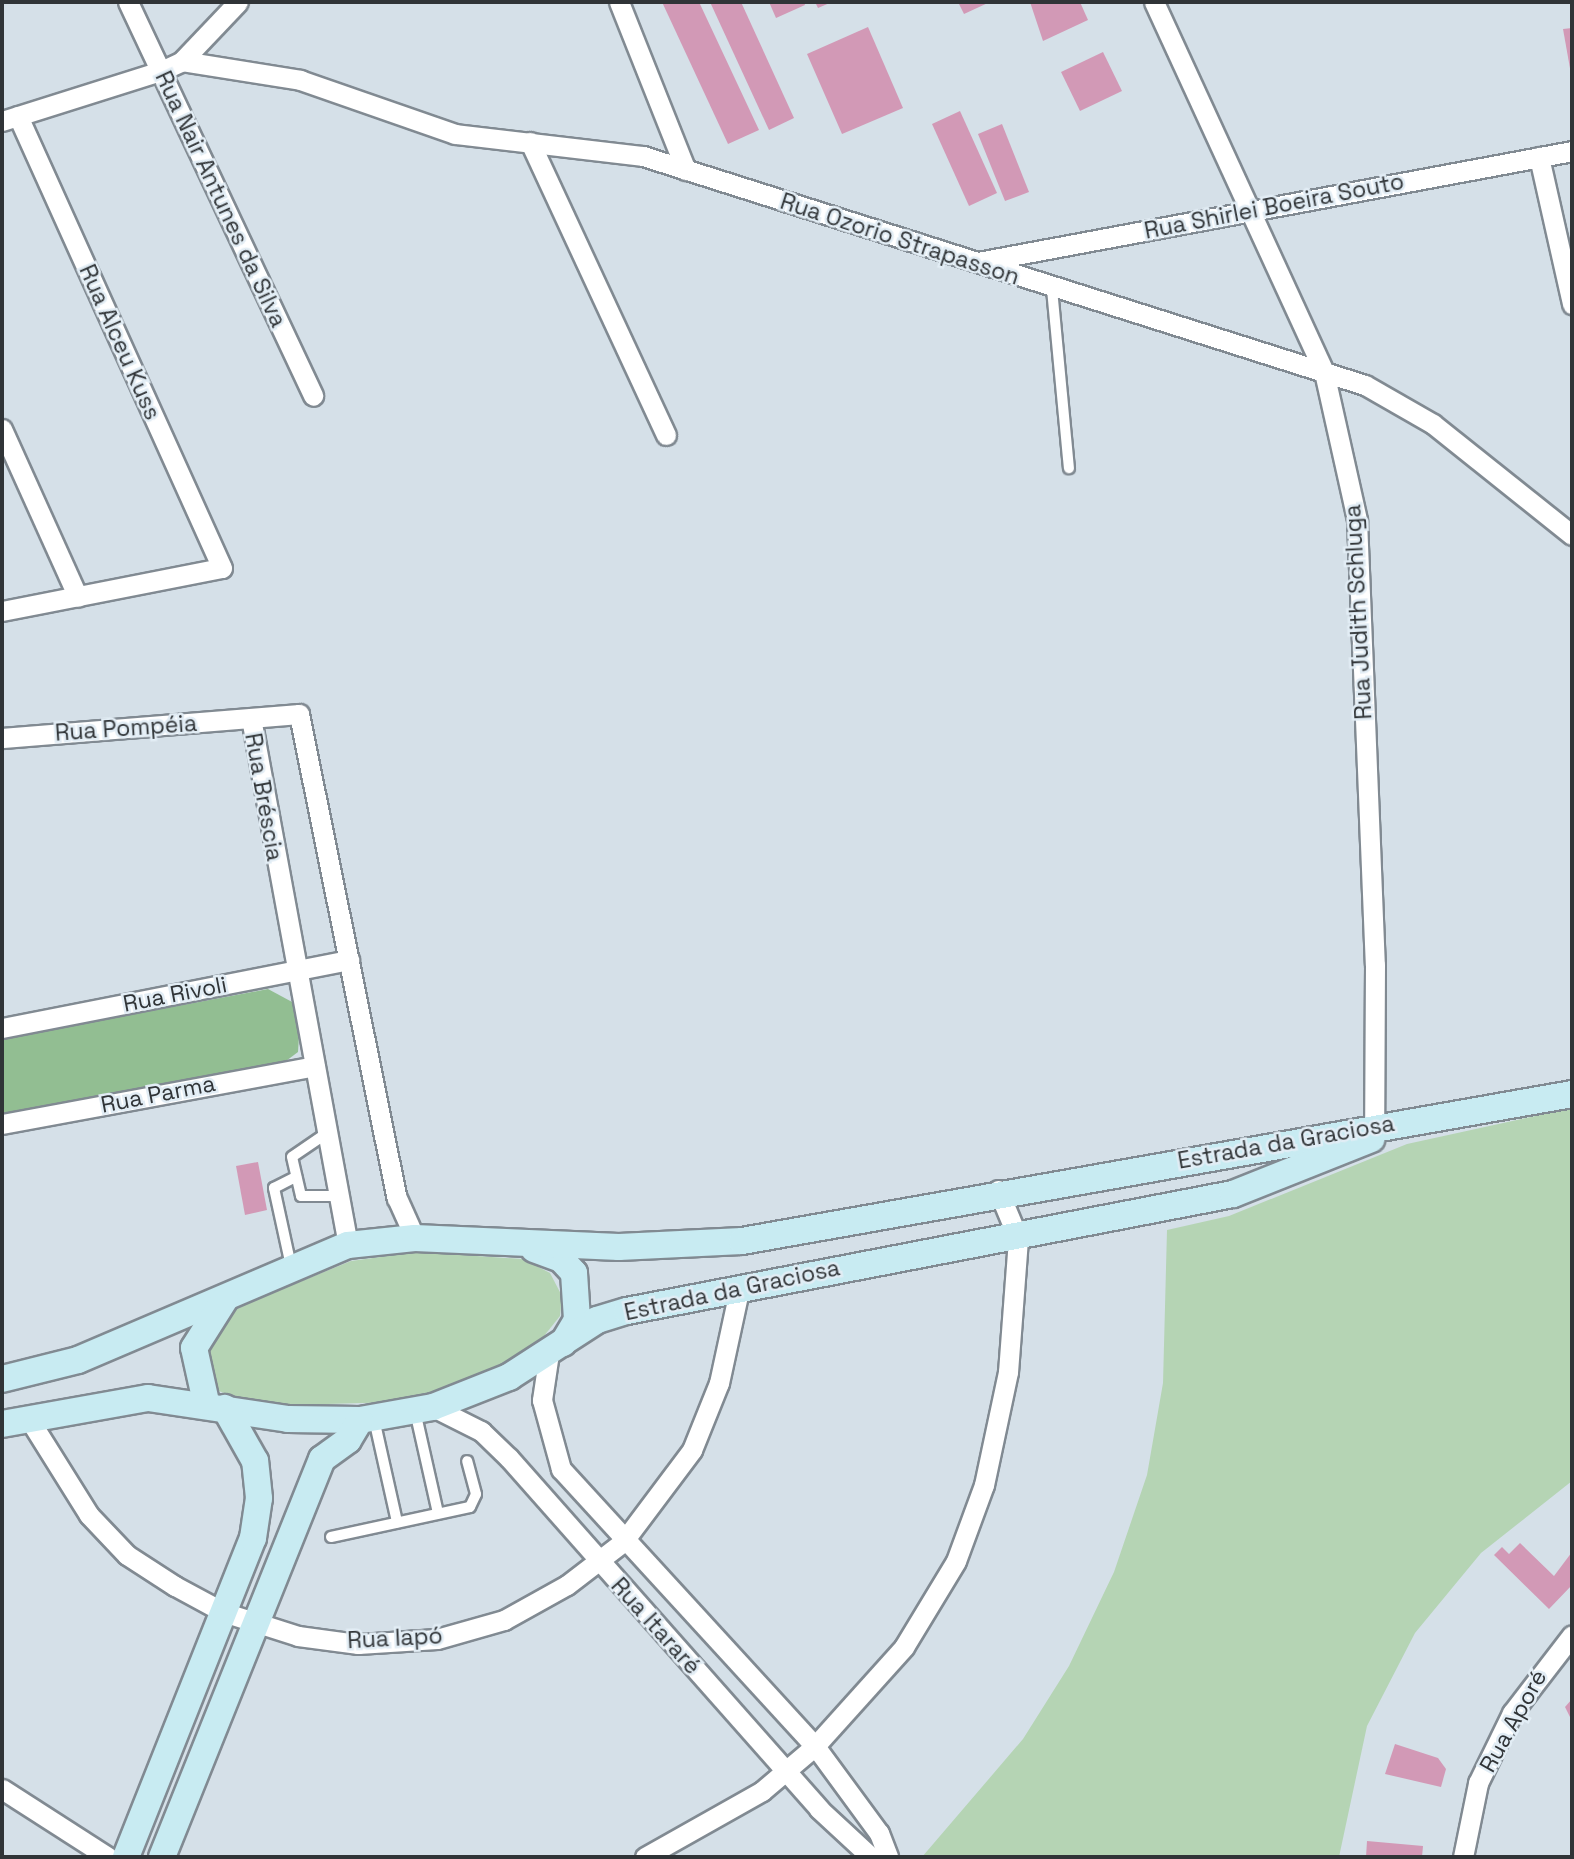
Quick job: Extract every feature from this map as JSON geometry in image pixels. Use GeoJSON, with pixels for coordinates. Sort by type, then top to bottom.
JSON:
{"type":"FeatureCollection","features":[{"type":"Feature","properties":{"kind":"main road","name":"Estrada da Graciosa"},"geometry":{"type":"LineString","coordinates":[[2,1379],[78,1360],[291,1266],[348,1245],[415,1238],[686,1247],[998,1190],[1374,1132],[1428,1118],[1572,1094]]}},
{"type":"Feature","properties":{"kind":"main road","name":"Estrada da Graciosa"},"geometry":{"type":"LineString","coordinates":[[2,1424],[148,1398],[215,1405],[288,1419],[367,1419],[424,1409],[509,1377],[607,1317],[740,1286],[1018,1238],[1233,1194],[1374,1132]]}},
{"type":"Feature","properties":{"kind":"main road"},"geometry":{"type":"LineString","coordinates":[[510,1242],[562,1259],[574,1273],[577,1321],[556,1349]]}},
{"type":"Feature","properties":{"kind":"main road"},"geometry":{"type":"LineString","coordinates":[[126,1857],[253,1538],[259,1498],[255,1461],[215,1405],[194,1348],[228,1295]]}},
{"type":"Feature","properties":{"kind":"main road"},"geometry":{"type":"LineString","coordinates":[[162,1857],[253,1619],[322,1459],[348,1440],[367,1419]]}},
{"type":"Feature","properties":{"kind":"street","name":"Rua Nair Antunes da Silva"},"geometry":{"type":"LineString","coordinates":[[128,2],[313,396]]}},
{"type":"Feature","properties":{"kind":"street"},"geometry":{"type":"LineString","coordinates":[[10,118],[161,71],[182,61],[238,2]]}},
{"type":"Feature","properties":{"kind":"street","name":"Rua Judith Schluga"},"geometry":{"type":"LineString","coordinates":[[1154,2],[1252,209],[1324,372],[1357,520],[1375,965],[1374,1132]]}},
{"type":"Feature","properties":{"kind":"street"},"geometry":{"type":"LineString","coordinates":[[621,4],[686,170]]}},
{"type":"Feature","properties":{"kind":"street","name":"Rua Ozorio Strapasson"},"geometry":{"type":"LineString","coordinates":[[182,61],[300,80],[455,134],[643,156],[976,262],[1052,289],[1366,385],[1433,424],[1572,535]]}},
{"type":"Feature","properties":{"kind":"street","name":"Rua Alceu Kuss"},"geometry":{"type":"LineString","coordinates":[[10,118],[222,568],[78,597]]}},
{"type":"Feature","properties":{"kind":"street"},"geometry":{"type":"LineString","coordinates":[[530,142],[666,435]]}},
{"type":"Feature","properties":{"kind":"street","name":"Rua Shirlei Boeira Souto"},"geometry":{"type":"LineString","coordinates":[[976,262],[1572,151]]}},
{"type":"Feature","properties":{"kind":"street"},"geometry":{"type":"LineString","coordinates":[[1539,157],[1572,304]]}},
{"type":"Feature","properties":{"kind":"street"},"geometry":{"type":"LineString","coordinates":[[2,429],[78,597],[2,611]]}},
{"type":"Feature","properties":{"kind":"street","name":"Rua Bréscia"},"geometry":{"type":"LineString","coordinates":[[348,1245],[315,1066],[294,971],[251,718],[299,714],[397,1198],[415,1238]]}},
{"type":"Feature","properties":{"kind":"street","name":"Rua Pompéia"},"geometry":{"type":"LineString","coordinates":[[2,738],[251,718]]}},
{"type":"Feature","properties":{"kind":"street","name":"Rua Rivoli"},"geometry":{"type":"LineString","coordinates":[[2,1028],[349,960]]}},
{"type":"Feature","properties":{"kind":"street","name":"Rua Parma"},"geometry":{"type":"LineString","coordinates":[[2,1124],[315,1066]]}},
{"type":"Feature","properties":{"kind":"street"},"geometry":{"type":"LineString","coordinates":[[645,1857],[722,1816],[787,1770],[815,1746],[904,1647],[956,1561],[984,1485],[1008,1372],[1018,1238],[998,1190]]}},
{"type":"Feature","properties":{"kind":"street","name":"Rua Iapó"},"geometry":{"type":"LineString","coordinates":[[29,1419],[89,1515],[127,1555],[223,1612],[253,1619],[298,1636],[358,1644],[437,1639],[504,1620],[598,1562],[623,1542],[692,1450],[719,1383],[740,1286]]}},
{"type":"Feature","properties":{"kind":"street","name":"Rua Itararé"},"geometry":{"type":"LineString","coordinates":[[556,1349],[542,1400],[547,1433],[562,1469],[623,1542],[815,1746],[879,1833],[888,1857]]}},
{"type":"Feature","properties":{"kind":"street","name":"Rua Itararé"},"geometry":{"type":"LineString","coordinates":[[424,1409],[493,1441],[598,1562],[787,1770],[871,1857]]}},
{"type":"Feature","properties":{"kind":"street","name":"Rua Aporé"},"geometry":{"type":"LineString","coordinates":[[1463,1857],[1478,1783],[1512,1713],[1572,1635]]}},
{"type":"Feature","properties":{"kind":"street"},"geometry":{"type":"LineString","coordinates":[[2,1788],[108,1857]]}},
{"type":"Feature","properties":{"kind":"lane"},"geometry":{"type":"LineString","coordinates":[[1052,289],[1069,468]]}},
{"type":"Feature","properties":{"kind":"lane"},"geometry":{"type":"LineString","coordinates":[[327,1133],[292,1157],[301,1196],[339,1196]]}},
{"type":"Feature","properties":{"kind":"lane"},"geometry":{"type":"LineString","coordinates":[[291,1266],[274,1188],[296,1177]]}},
{"type":"Feature","properties":{"kind":"lane"},"geometry":{"type":"LineString","coordinates":[[424,1409],[439,1513]]}},
{"type":"Feature","properties":{"kind":"lane"},"geometry":{"type":"LineString","coordinates":[[367,1419],[397,1522]]}},
{"type":"Feature","properties":{"kind":"lane"},"geometry":{"type":"LineString","coordinates":[[331,1537],[476,1502],[467,1461]]}},
{"type":"Feature","properties":{"kind":"green space"},"geometry":{"type":"Polygon","coordinates":[[[268,989],[294,1003],[300,1021],[298,1052],[282,1064],[2,1115],[2,1039],[268,989]]]}},
{"type":"Feature","properties":{"kind":"green space"},"geometry":{"type":"Polygon","coordinates":[[[1572,1108],[1572,1481],[1481,1553],[1415,1633],[1367,1726],[1339,1857],[922,1857],[1023,1739],[1069,1666],[1114,1572],[1147,1475],[1163,1383],[1167,1230],[1229,1216],[1407,1144],[1572,1108]]]}},
{"type":"Feature","properties":{"kind":"green space"},"geometry":{"type":"Polygon","coordinates":[[[417,1252],[523,1259],[550,1273],[562,1296],[560,1316],[536,1346],[480,1377],[399,1402],[255,1406],[219,1391],[203,1372],[202,1341],[228,1311],[351,1261],[417,1252]]]}},
{"type":"Feature","properties":{"kind":"building"},"geometry":{"type":"Polygon","coordinates":[[[662,2],[699,2],[759,130],[728,144],[662,2]]]}},
{"type":"Feature","properties":{"kind":"building"},"geometry":{"type":"Polygon","coordinates":[[[710,2],[741,2],[794,118],[769,130],[710,2]]]}},
{"type":"Feature","properties":{"kind":"building"},"geometry":{"type":"Polygon","coordinates":[[[769,2],[804,2],[805,5],[776,18],[769,2]]]}},
{"type":"Feature","properties":{"kind":"building"},"geometry":{"type":"Polygon","coordinates":[[[815,2],[832,2],[818,8],[815,2]]]}},
{"type":"Feature","properties":{"kind":"building"},"geometry":{"type":"Polygon","coordinates":[[[958,2],[990,2],[964,14],[958,2]]]}},
{"type":"Feature","properties":{"kind":"building"},"geometry":{"type":"Polygon","coordinates":[[[1030,2],[1080,2],[1088,20],[1043,41],[1030,2]]]}},
{"type":"Feature","properties":{"kind":"building"},"geometry":{"type":"Polygon","coordinates":[[[868,27],[903,108],[842,134],[807,54],[868,27]]]}},
{"type":"Feature","properties":{"kind":"building"},"geometry":{"type":"Polygon","coordinates":[[[1572,28],[1572,73],[1571,74],[1563,29],[1572,28]]]}},
{"type":"Feature","properties":{"kind":"building"},"geometry":{"type":"Polygon","coordinates":[[[1103,52],[1122,91],[1080,111],[1061,72],[1103,52]]]}},
{"type":"Feature","properties":{"kind":"building"},"geometry":{"type":"Polygon","coordinates":[[[960,111],[997,193],[969,206],[932,124],[960,111]]]}},
{"type":"Feature","properties":{"kind":"building"},"geometry":{"type":"Polygon","coordinates":[[[1002,124],[1029,192],[1005,201],[978,134],[1002,124]]]}},
{"type":"Feature","properties":{"kind":"building"},"geometry":{"type":"Polygon","coordinates":[[[258,1162],[267,1210],[245,1215],[236,1166],[258,1162]]]}},
{"type":"Feature","properties":{"kind":"building"},"geometry":{"type":"Polygon","coordinates":[[[1520,1543],[1554,1576],[1572,1552],[1572,1585],[1549,1609],[1494,1555],[1502,1547],[1509,1554],[1520,1543]]]}},
{"type":"Feature","properties":{"kind":"building"},"geometry":{"type":"Polygon","coordinates":[[[1572,1699],[1572,1721],[1565,1707],[1572,1699]]]}},
{"type":"Feature","properties":{"kind":"building"},"geometry":{"type":"Polygon","coordinates":[[[1395,1744],[1438,1758],[1446,1769],[1441,1787],[1385,1774],[1395,1744]]]}},
{"type":"Feature","properties":{"kind":"building"},"geometry":{"type":"Polygon","coordinates":[[[1367,1841],[1423,1846],[1422,1857],[1366,1857],[1367,1841]]]}}]}
